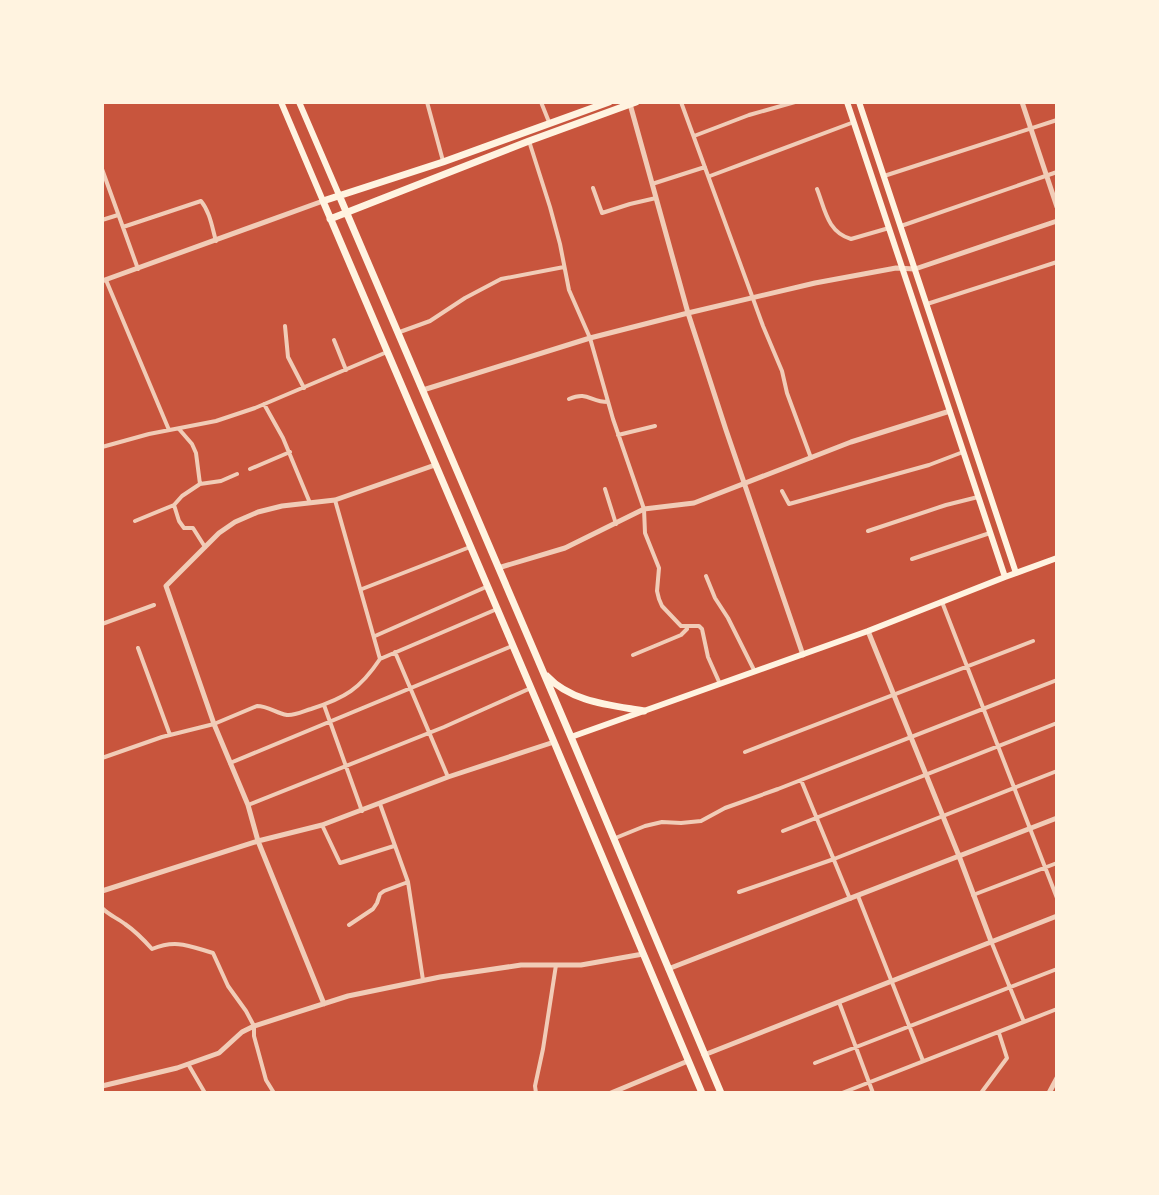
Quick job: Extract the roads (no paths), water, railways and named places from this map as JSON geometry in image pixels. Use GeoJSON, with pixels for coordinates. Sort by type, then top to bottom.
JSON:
{"type":"FeatureCollection","features":[{"type":"Feature","properties":{"kind":"highway"},"geometry":{"type":"LineString","coordinates":[[609,102],[323,201],[702,1093]]}},
{"type":"Feature","properties":{"kind":"highway"},"geometry":{"type":"LineString","coordinates":[[330,219],[633,103]]}},
{"type":"Feature","properties":{"kind":"highway"},"geometry":{"type":"LineString","coordinates":[[339,195],[721,1093]]}},
{"type":"Feature","properties":{"kind":"highway"},"geometry":{"type":"LineString","coordinates":[[542,670],[556,686],[574,696],[644,711]]}},
{"type":"Feature","properties":{"kind":"highway"},"geometry":{"type":"LineString","coordinates":[[554,742],[571,737]]}},
{"type":"Feature","properties":{"kind":"highway"},"geometry":{"type":"LineString","coordinates":[[688,1061],[704,1055]]}},
{"type":"Feature","properties":{"kind":"main road"},"geometry":{"type":"LineString","coordinates":[[281,102],[323,201]]}},
{"type":"Feature","properties":{"kind":"main road"},"geometry":{"type":"LineString","coordinates":[[299,102],[339,195]]}},
{"type":"Feature","properties":{"kind":"main road"},"geometry":{"type":"LineString","coordinates":[[847,102],[1005,577]]}},
{"type":"Feature","properties":{"kind":"main road"},"geometry":{"type":"LineString","coordinates":[[859,102],[1016,573]]}},
{"type":"Feature","properties":{"kind":"main road"},"geometry":{"type":"LineString","coordinates":[[571,737],[803,655],[1057,558]]}},
{"type":"Feature","properties":{"kind":"street"},"geometry":{"type":"LineString","coordinates":[[427,102],[443,162]]}},
{"type":"Feature","properties":{"kind":"street"},"geometry":{"type":"LineString","coordinates":[[541,102],[550,124]]}},
{"type":"Feature","properties":{"kind":"street"},"geometry":{"type":"LineString","coordinates":[[681,102],[782,371],[811,458]]}},
{"type":"Feature","properties":{"kind":"street"},"geometry":{"type":"LineString","coordinates":[[694,136],[795,102]]}},
{"type":"Feature","properties":{"kind":"street"},"geometry":{"type":"LineString","coordinates":[[1022,102],[1057,207]]}},
{"type":"Feature","properties":{"kind":"street"},"geometry":{"type":"LineString","coordinates":[[633,103],[688,313],[803,655]]}},
{"type":"Feature","properties":{"kind":"street"},"geometry":{"type":"LineString","coordinates":[[870,173],[883,173],[1057,120]]}},
{"type":"Feature","properties":{"kind":"street"},"geometry":{"type":"LineString","coordinates":[[709,176],[854,122]]}},
{"type":"Feature","properties":{"kind":"street"},"geometry":{"type":"LineString","coordinates":[[529,141],[550,207],[569,290],[590,338],[618,435],[644,509],[645,533],[659,568],[657,591],[662,606],[681,626],[699,626],[702,629],[708,657],[720,684]]}},
{"type":"Feature","properties":{"kind":"street"},"geometry":{"type":"LineString","coordinates":[[652,184],[705,167]]}},
{"type":"Feature","properties":{"kind":"street"},"geometry":{"type":"LineString","coordinates":[[102,170],[138,269]]}},
{"type":"Feature","properties":{"kind":"street"},"geometry":{"type":"LineString","coordinates":[[901,226],[1057,172]]}},
{"type":"Feature","properties":{"kind":"street"},"geometry":{"type":"LineString","coordinates":[[593,188],[602,213],[656,198]]}},
{"type":"Feature","properties":{"kind":"street"},"geometry":{"type":"LineString","coordinates":[[817,189],[834,231],[845,238],[889,228]]}},
{"type":"Feature","properties":{"kind":"street"},"geometry":{"type":"LineString","coordinates":[[123,227],[201,201],[210,217],[216,241]]}},
{"type":"Feature","properties":{"kind":"street"},"geometry":{"type":"LineString","coordinates":[[169,430],[104,280],[323,201]]}},
{"type":"Feature","properties":{"kind":"street"},"geometry":{"type":"LineString","coordinates":[[102,220],[118,215]]}},
{"type":"Feature","properties":{"kind":"street"},"geometry":{"type":"LineString","coordinates":[[422,390],[590,338],[688,313],[815,283],[896,268],[915,269],[1057,221]]}},
{"type":"Feature","properties":{"kind":"street"},"geometry":{"type":"LineString","coordinates":[[927,304],[1057,262]]}},
{"type":"Feature","properties":{"kind":"street"},"geometry":{"type":"LineString","coordinates":[[397,333],[430,321],[501,279],[565,267]]}},
{"type":"Feature","properties":{"kind":"street"},"geometry":{"type":"LineString","coordinates":[[285,326],[288,357],[304,388]]}},
{"type":"Feature","properties":{"kind":"street"},"geometry":{"type":"LineString","coordinates":[[334,340],[346,370]]}},
{"type":"Feature","properties":{"kind":"street"},"geometry":{"type":"LineString","coordinates":[[102,447],[216,421],[387,352]]}},
{"type":"Feature","properties":{"kind":"street"},"geometry":{"type":"LineString","coordinates":[[942,387],[953,383]]}},
{"type":"Feature","properties":{"kind":"street"},"geometry":{"type":"LineString","coordinates":[[569,399],[581,395],[608,402]]}},
{"type":"Feature","properties":{"kind":"street"},"geometry":{"type":"LineString","coordinates":[[264,404],[290,452],[310,503]]}},
{"type":"Feature","properties":{"kind":"street"},"geometry":{"type":"LineString","coordinates":[[498,568],[565,548],[644,509],[694,503],[851,442],[950,411]]}},
{"type":"Feature","properties":{"kind":"street"},"geometry":{"type":"LineString","coordinates":[[618,435],[655,426]]}},
{"type":"Feature","properties":{"kind":"street"},"geometry":{"type":"LineString","coordinates":[[179,429],[196,453],[200,484]]}},
{"type":"Feature","properties":{"kind":"street"},"geometry":{"type":"LineString","coordinates":[[250,469],[290,452]]}},
{"type":"Feature","properties":{"kind":"street"},"geometry":{"type":"LineString","coordinates":[[782,491],[789,504],[929,465],[963,452]]}},
{"type":"Feature","properties":{"kind":"street"},"geometry":{"type":"LineString","coordinates":[[324,1004],[258,841],[248,805],[214,724],[166,586],[219,533],[235,522],[282,506],[335,500],[435,465]]}},
{"type":"Feature","properties":{"kind":"street"},"geometry":{"type":"LineString","coordinates":[[135,521],[174,505],[200,484],[221,481],[237,474]]}},
{"type":"Feature","properties":{"kind":"street"},"geometry":{"type":"LineString","coordinates":[[605,489],[616,524]]}},
{"type":"Feature","properties":{"kind":"street"},"geometry":{"type":"LineString","coordinates":[[868,531],[978,497]]}},
{"type":"Feature","properties":{"kind":"street"},"geometry":{"type":"LineString","coordinates":[[335,500],[380,659]]}},
{"type":"Feature","properties":{"kind":"street"},"geometry":{"type":"LineString","coordinates":[[174,505],[184,528],[193,528],[205,547]]}},
{"type":"Feature","properties":{"kind":"street"},"geometry":{"type":"LineString","coordinates":[[912,559],[990,533]]}},
{"type":"Feature","properties":{"kind":"street"},"geometry":{"type":"LineString","coordinates":[[362,589],[470,547]]}},
{"type":"Feature","properties":{"kind":"street"},"geometry":{"type":"LineString","coordinates":[[706,576],[755,672]]}},
{"type":"Feature","properties":{"kind":"street"},"geometry":{"type":"LineString","coordinates":[[375,636],[487,586]]}},
{"type":"Feature","properties":{"kind":"street"},"geometry":{"type":"LineString","coordinates":[[942,602],[1057,898]]}},
{"type":"Feature","properties":{"kind":"street"},"geometry":{"type":"LineString","coordinates":[[102,624],[154,605]]}},
{"type":"Feature","properties":{"kind":"street"},"geometry":{"type":"LineString","coordinates":[[102,758],[214,724],[257,706],[288,715],[324,705],[348,694],[365,680],[380,659],[497,609]]}},
{"type":"Feature","properties":{"kind":"street"},"geometry":{"type":"LineString","coordinates":[[633,655],[681,635],[689,627]]}},
{"type":"Feature","properties":{"kind":"street"},"geometry":{"type":"LineString","coordinates":[[868,631],[1024,1022]]}},
{"type":"Feature","properties":{"kind":"street"},"geometry":{"type":"LineString","coordinates":[[745,752],[1033,641]]}},
{"type":"Feature","properties":{"kind":"street"},"geometry":{"type":"LineString","coordinates":[[230,763],[513,646]]}},
{"type":"Feature","properties":{"kind":"street"},"geometry":{"type":"LineString","coordinates":[[138,648],[170,735]]}},
{"type":"Feature","properties":{"kind":"street"},"geometry":{"type":"LineString","coordinates":[[395,652],[448,777]]}},
{"type":"Feature","properties":{"kind":"street"},"geometry":{"type":"LineString","coordinates":[[613,839],[662,822],[701,821],[725,808],[1057,680]]}},
{"type":"Feature","properties":{"kind":"street"},"geometry":{"type":"LineString","coordinates":[[248,805],[429,733],[531,688]]}},
{"type":"Feature","properties":{"kind":"street"},"geometry":{"type":"LineString","coordinates":[[324,705],[362,811]]}},
{"type":"Feature","properties":{"kind":"street"},"geometry":{"type":"LineString","coordinates":[[783,831],[1057,723]]}},
{"type":"Feature","properties":{"kind":"street"},"geometry":{"type":"LineString","coordinates":[[102,891],[258,841],[322,825],[448,777],[554,742]]}},
{"type":"Feature","properties":{"kind":"street"},"geometry":{"type":"LineString","coordinates":[[739,892],[834,859],[1057,771]]}},
{"type":"Feature","properties":{"kind":"street"},"geometry":{"type":"LineString","coordinates":[[801,780],[850,899]]}},
{"type":"Feature","properties":{"kind":"street"},"geometry":{"type":"LineString","coordinates":[[380,804],[408,882],[423,980]]}},
{"type":"Feature","properties":{"kind":"street"},"geometry":{"type":"LineString","coordinates":[[668,969],[1057,818]]}},
{"type":"Feature","properties":{"kind":"street"},"geometry":{"type":"LineString","coordinates":[[322,825],[340,863],[395,846]]}},
{"type":"Feature","properties":{"kind":"street"},"geometry":{"type":"LineString","coordinates":[[973,895],[1057,863]]}},
{"type":"Feature","properties":{"kind":"street"},"geometry":{"type":"LineString","coordinates":[[349,925],[373,909],[380,894],[408,882]]}},
{"type":"Feature","properties":{"kind":"street"},"geometry":{"type":"LineString","coordinates":[[858,896],[923,1062]]}},
{"type":"Feature","properties":{"kind":"street"},"geometry":{"type":"LineString","coordinates":[[102,908],[138,934],[152,949],[182,943],[213,953],[228,986],[254,1026],[266,1080],[274,1093]]}},
{"type":"Feature","properties":{"kind":"street"},"geometry":{"type":"LineString","coordinates":[[704,1055],[1057,916]]}},
{"type":"Feature","properties":{"kind":"street"},"geometry":{"type":"LineString","coordinates":[[105,1093],[102,1086],[219,1053],[242,1032],[254,1026],[348,996],[423,980],[521,965],[581,965],[643,954]]}},
{"type":"Feature","properties":{"kind":"street"},"geometry":{"type":"LineString","coordinates":[[536,1093],[556,965]]}},
{"type":"Feature","properties":{"kind":"street"},"geometry":{"type":"LineString","coordinates":[[815,1063],[1057,969]]}},
{"type":"Feature","properties":{"kind":"street"},"geometry":{"type":"LineString","coordinates":[[839,1002],[873,1093]]}},
{"type":"Feature","properties":{"kind":"street"},"geometry":{"type":"LineString","coordinates":[[842,1093],[1057,1009]]}},
{"type":"Feature","properties":{"kind":"street"},"geometry":{"type":"LineString","coordinates":[[981,1093],[1007,1058],[999,1032]]}},
{"type":"Feature","properties":{"kind":"street"},"geometry":{"type":"LineString","coordinates":[[611,1093],[688,1061]]}},
{"type":"Feature","properties":{"kind":"street"},"geometry":{"type":"LineString","coordinates":[[188,1064],[205,1093]]}},
{"type":"Feature","properties":{"kind":"street"},"geometry":{"type":"LineString","coordinates":[[1049,1093],[1057,1078]]}}]}
